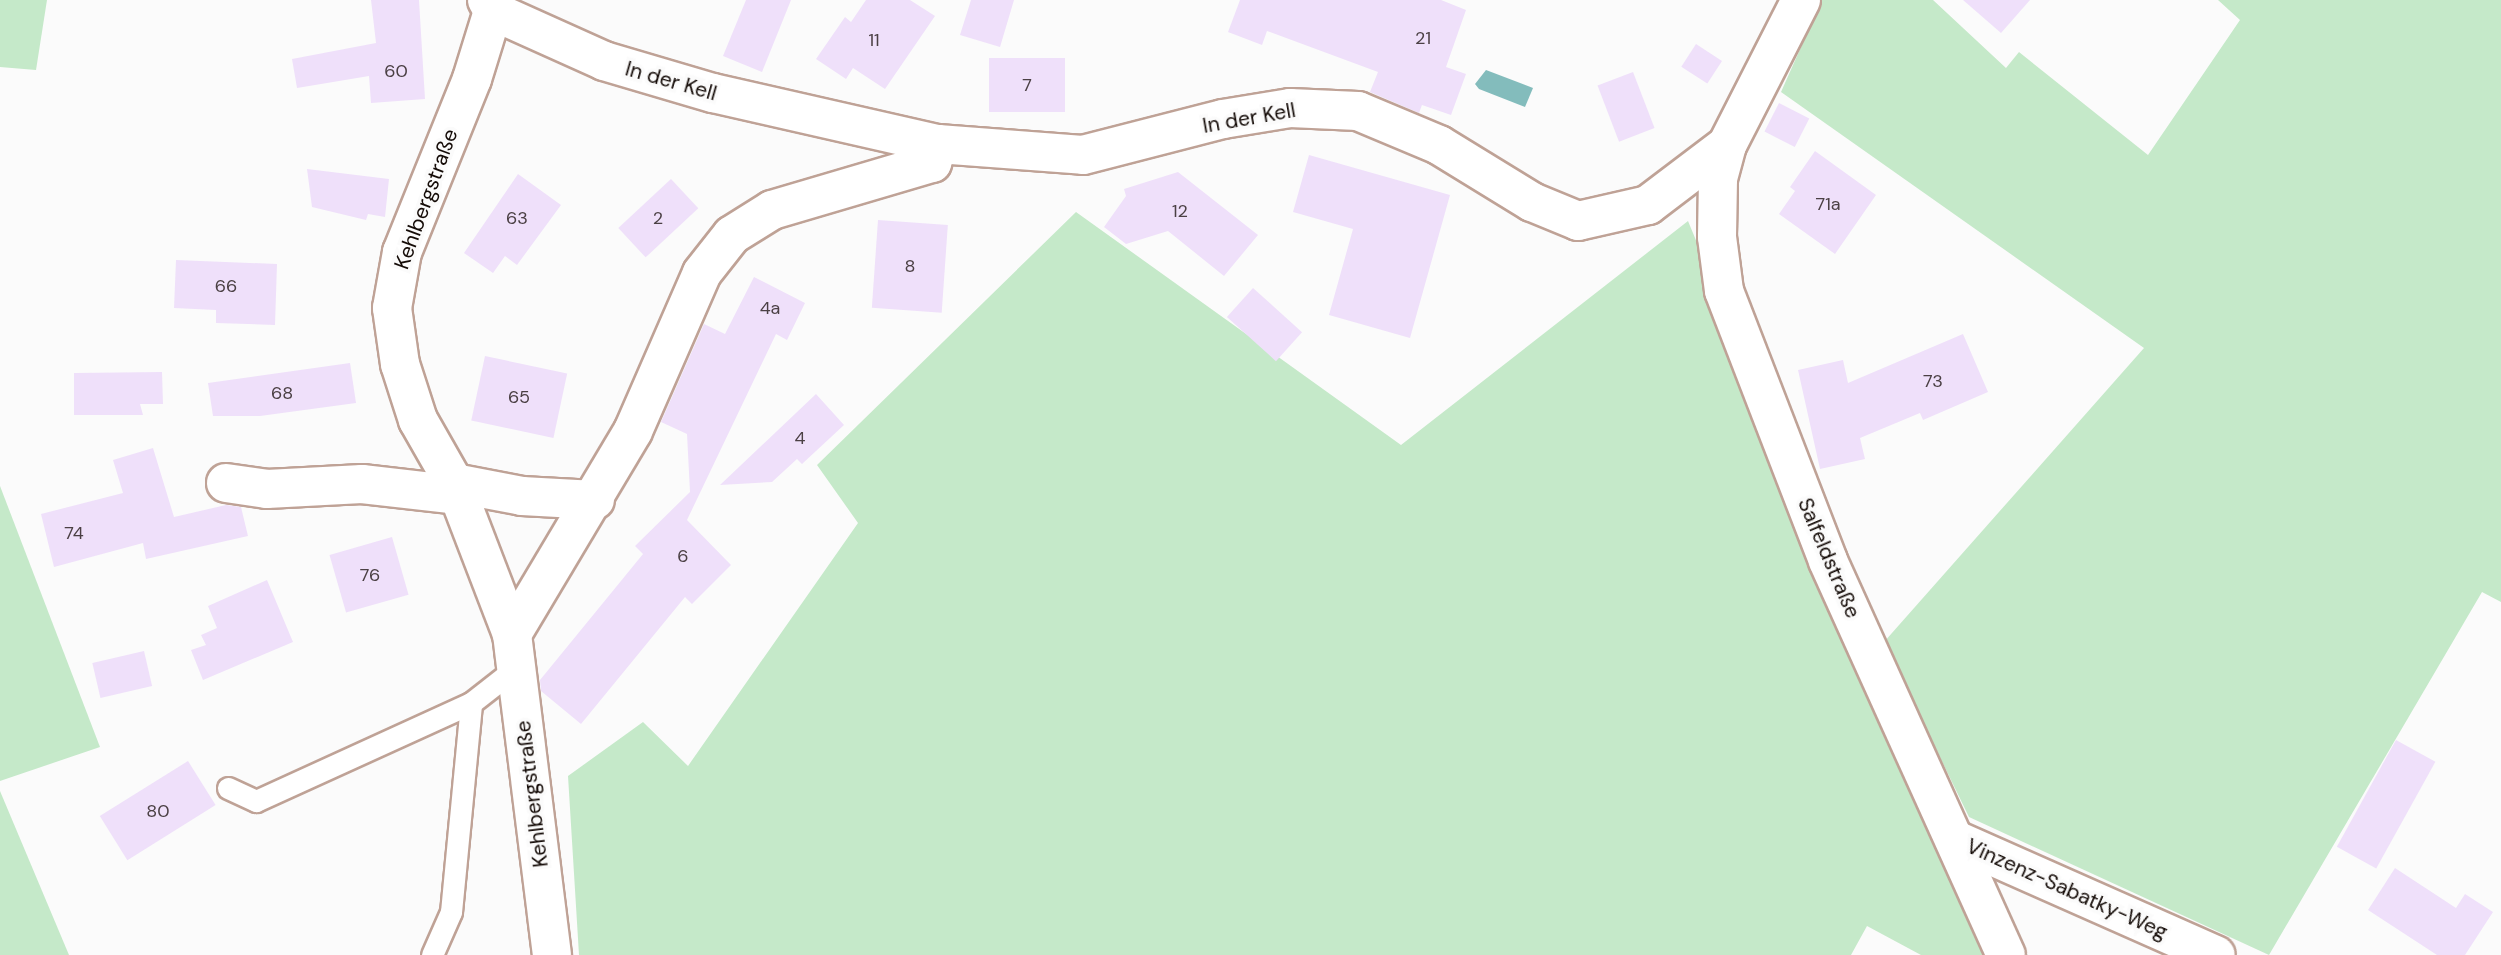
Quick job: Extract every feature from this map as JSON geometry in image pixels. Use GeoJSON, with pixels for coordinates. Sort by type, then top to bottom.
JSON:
{"type":"FeatureCollection","features":[{"type":"Feature","properties":{"kind":"street","name":"Salfeldstraße"},"geometry":{"type":"LineString","coordinates":[[1801,0],[1727,145],[1718,179],[1717,237],[1724,291],[1828,561],[2006,955]]}},
{"type":"Feature","properties":{"kind":"street","name":"In der Kell"},"geometry":{"type":"LineString","coordinates":[[490,5],[616,65],[713,93],[938,144],[1083,155],[1223,119],[1290,108],[1358,111],[1439,145],[1532,202],[1578,221]]}},
{"type":"Feature","properties":{"kind":"street","name":"Kehlbergstraße"},"geometry":{"type":"LineString","coordinates":[[490,5],[472,79],[402,252],[392,308],[400,364],[418,420],[456,489],[514,650],[552,955]]}},
{"type":"Feature","properties":{"kind":"street"},"geometry":{"type":"LineString","coordinates":[[514,650],[633,431],[702,273],[732,235],[772,210],[932,163],[938,144]]}},
{"type":"Feature","properties":{"kind":"street","name":"Salfeldstraße"},"geometry":{"type":"LineString","coordinates":[[1578,221],[1648,205],[1727,145]]}},
{"type":"Feature","properties":{"kind":"street"},"geometry":{"type":"LineString","coordinates":[[226,483],[267,489],[362,484],[595,500]]}},
{"type":"Feature","properties":{"kind":"street","name":"Vinzenz-Sabatky-Weg"},"geometry":{"type":"LineString","coordinates":[[1956,840],[2217,955]]}},
{"type":"Feature","properties":{"kind":"lane"},"geometry":{"type":"LineString","coordinates":[[228,788],[256,801],[471,703],[514,650]]}},
{"type":"Feature","properties":{"kind":"lane"},"geometry":{"type":"LineString","coordinates":[[432,955],[451,912],[471,703]]}},
{"type":"Feature","properties":{"kind":"green space"},"geometry":{"type":"Polygon","coordinates":[[[0,0],[47,0],[36,70],[0,67],[0,0]]]}},
{"type":"Feature","properties":{"kind":"green space"},"geometry":{"type":"Polygon","coordinates":[[[1822,0],[1933,0],[2006,68],[2019,52],[2148,155],[2240,20],[2218,0],[2501,0],[2501,602],[2482,592],[2269,955],[1969,817],[1884,642],[2144,348],[1781,92],[1822,0]]]}},
{"type":"Feature","properties":{"kind":"green space"},"geometry":{"type":"Polygon","coordinates":[[[1076,212],[1401,445],[1688,221],[1992,955],[1921,955],[1867,926],[1851,955],[579,955],[568,776],[643,722],[688,766],[858,523],[817,465],[1076,212]]]}},
{"type":"Feature","properties":{"kind":"green space"},"geometry":{"type":"Polygon","coordinates":[[[0,486],[100,747],[0,781],[0,486]]]}},
{"type":"Feature","properties":{"kind":"green space"},"geometry":{"type":"Polygon","coordinates":[[[0,791],[69,955],[0,955],[0,791]]]}},
{"type":"Feature","properties":{"kind":"water"},"geometry":{"type":"Polygon","coordinates":[[[1486,70],[1533,88],[1525,107],[1479,89],[1475,84],[1486,70]]]}},
{"type":"Feature","properties":{"kind":"building"},"geometry":{"type":"Polygon","coordinates":[[[371,0],[419,0],[425,99],[371,103],[369,76],[297,88],[292,59],[376,43],[371,0]]]}},
{"type":"Feature","properties":{"kind":"building"},"geometry":{"type":"Polygon","coordinates":[[[746,0],[791,0],[762,72],[723,56],[746,0]]]}},
{"type":"Feature","properties":{"kind":"building"},"geometry":{"type":"Polygon","coordinates":[[[866,0],[910,0],[935,16],[885,89],[853,68],[846,79],[816,59],[845,17],[851,22],[866,0]]]}},
{"type":"Feature","properties":{"kind":"building"},"geometry":{"type":"Polygon","coordinates":[[[971,0],[1014,0],[1000,47],[960,35],[971,0]]]}},
{"type":"Feature","properties":{"kind":"building"},"geometry":{"type":"Polygon","coordinates":[[[1240,0],[1441,0],[1466,10],[1446,67],[1466,74],[1451,115],[1422,105],[1419,113],[1370,92],[1378,72],[1267,31],[1262,45],[1228,32],[1240,0]]]}},
{"type":"Feature","properties":{"kind":"building"},"geometry":{"type":"Polygon","coordinates":[[[1963,0],[2030,0],[2001,33],[1963,0]]]}},
{"type":"Feature","properties":{"kind":"building"},"geometry":{"type":"Polygon","coordinates":[[[1696,44],[1722,61],[1707,84],[1681,67],[1696,44]]]}},
{"type":"Feature","properties":{"kind":"building"},"geometry":{"type":"Polygon","coordinates":[[[989,58],[1065,58],[1065,112],[989,112],[989,58]]]}},
{"type":"Feature","properties":{"kind":"building"},"geometry":{"type":"Polygon","coordinates":[[[1633,72],[1655,128],[1619,142],[1598,86],[1633,72]]]}},
{"type":"Feature","properties":{"kind":"building"},"geometry":{"type":"Polygon","coordinates":[[[1779,103],[1809,118],[1795,147],[1764,132],[1779,103]]]}},
{"type":"Feature","properties":{"kind":"building"},"geometry":{"type":"Polygon","coordinates":[[[1815,151],[1876,195],[1835,254],[1779,214],[1795,191],[1790,187],[1815,151]]]}},
{"type":"Feature","properties":{"kind":"building"},"geometry":{"type":"Polygon","coordinates":[[[1309,155],[1450,195],[1410,338],[1329,315],[1353,229],[1293,212],[1309,155]]]}},
{"type":"Feature","properties":{"kind":"building"},"geometry":{"type":"Polygon","coordinates":[[[307,169],[389,179],[385,217],[368,214],[366,220],[312,207],[307,169]]]}},
{"type":"Feature","properties":{"kind":"building"},"geometry":{"type":"Polygon","coordinates":[[[1178,172],[1258,235],[1224,276],[1168,231],[1126,244],[1104,227],[1126,196],[1124,189],[1178,172]]]}},
{"type":"Feature","properties":{"kind":"building"},"geometry":{"type":"Polygon","coordinates":[[[518,174],[561,205],[517,265],[505,256],[493,273],[464,253],[518,174]]]}},
{"type":"Feature","properties":{"kind":"building"},"geometry":{"type":"Polygon","coordinates":[[[671,179],[698,208],[646,257],[618,228],[671,179]]]}},
{"type":"Feature","properties":{"kind":"building"},"geometry":{"type":"Polygon","coordinates":[[[878,220],[948,225],[942,313],[872,308],[878,220]]]}},
{"type":"Feature","properties":{"kind":"building"},"geometry":{"type":"Polygon","coordinates":[[[176,260],[277,264],[275,325],[216,323],[216,310],[174,308],[176,260]]]}},
{"type":"Feature","properties":{"kind":"building"},"geometry":{"type":"Polygon","coordinates":[[[754,277],[805,303],[787,340],[776,334],[687,520],[731,565],[692,604],[685,597],[581,724],[541,691],[540,680],[643,554],[635,546],[690,492],[687,434],[661,422],[704,324],[725,334],[754,277]]]}},
{"type":"Feature","properties":{"kind":"building"},"geometry":{"type":"Polygon","coordinates":[[[1253,288],[1302,332],[1276,361],[1227,317],[1253,288]]]}},
{"type":"Feature","properties":{"kind":"building"},"geometry":{"type":"Polygon","coordinates":[[[1963,334],[1988,392],[1923,420],[1920,413],[1860,438],[1865,459],[1820,469],[1798,370],[1843,360],[1848,383],[1963,334]]]}},
{"type":"Feature","properties":{"kind":"building"},"geometry":{"type":"Polygon","coordinates":[[[485,356],[567,373],[553,438],[471,421],[485,356]]]}},
{"type":"Feature","properties":{"kind":"building"},"geometry":{"type":"Polygon","coordinates":[[[350,363],[356,403],[260,416],[213,416],[208,383],[350,363]]]}},
{"type":"Feature","properties":{"kind":"building"},"geometry":{"type":"Polygon","coordinates":[[[162,372],[163,404],[140,404],[143,415],[74,415],[74,373],[162,372]]]}},
{"type":"Feature","properties":{"kind":"building"},"geometry":{"type":"Polygon","coordinates":[[[816,394],[844,425],[802,464],[797,459],[772,482],[720,485],[816,394]]]}},
{"type":"Feature","properties":{"kind":"building"},"geometry":{"type":"Polygon","coordinates":[[[153,448],[174,517],[226,505],[241,507],[248,536],[146,559],[143,543],[54,567],[41,514],[123,493],[113,460],[153,448]]]}},
{"type":"Feature","properties":{"kind":"building"},"geometry":{"type":"Polygon","coordinates":[[[392,537],[409,595],[346,613],[330,555],[392,537]]]}},
{"type":"Feature","properties":{"kind":"building"},"geometry":{"type":"Polygon","coordinates":[[[267,580],[293,642],[203,680],[191,650],[206,645],[201,635],[217,628],[208,606],[267,580]]]}},
{"type":"Feature","properties":{"kind":"building"},"geometry":{"type":"Polygon","coordinates":[[[144,651],[152,686],[100,698],[92,663],[144,651]]]}},
{"type":"Feature","properties":{"kind":"building"},"geometry":{"type":"Polygon","coordinates":[[[2396,740],[2435,762],[2376,869],[2337,847],[2396,740]]]}},
{"type":"Feature","properties":{"kind":"building"},"geometry":{"type":"Polygon","coordinates":[[[188,761],[216,805],[127,860],[100,816],[188,761]]]}},
{"type":"Feature","properties":{"kind":"building"},"geometry":{"type":"Polygon","coordinates":[[[2395,868],[2456,908],[2465,894],[2493,912],[2465,955],[2437,955],[2368,910],[2395,868]]]}}]}
